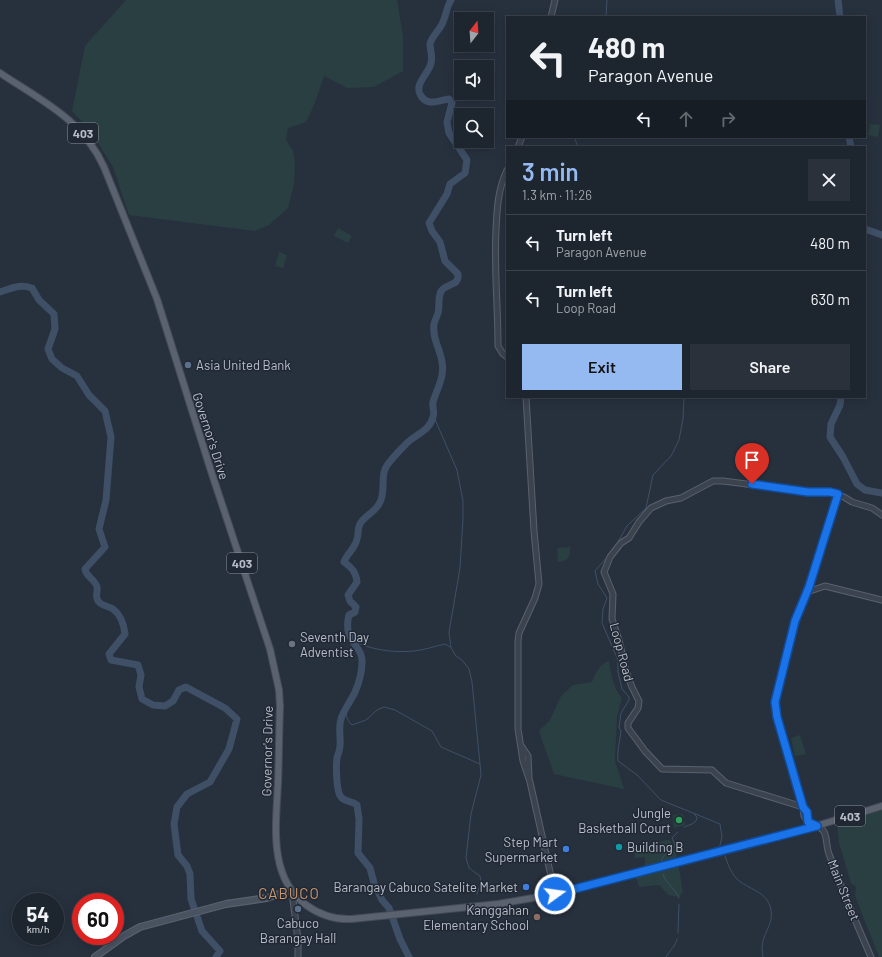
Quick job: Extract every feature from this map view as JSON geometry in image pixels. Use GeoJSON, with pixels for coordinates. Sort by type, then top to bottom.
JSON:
{"type":"FeatureCollection","features":[{"type":"Feature","properties":{"kind":"main road","name":"Governor's Drive"},"geometry":{"type":"LineString","coordinates":[[0,73],[70,120],[93,146],[104,167],[157,299],[211,471],[270,649],[279,690],[280,706],[277,817],[278,852],[282,874],[291,891],[309,907],[322,915],[331,918],[352,920],[498,904],[555,894],[806,829],[882,806]]}},
{"type":"Feature","properties":{"kind":"main road"},"geometry":{"type":"LineString","coordinates":[[95,957],[136,929],[234,902],[267,898],[291,891]]}},
{"type":"Feature","properties":{"kind":"street"},"geometry":{"type":"LineString","coordinates":[[551,16],[555,0]]}},
{"type":"Feature","properties":{"kind":"street"},"geometry":{"type":"LineString","coordinates":[[506,172],[498,194],[495,259],[498,346],[506,356]]}},
{"type":"Feature","properties":{"kind":"street"},"geometry":{"type":"LineString","coordinates":[[526,398],[534,530],[539,584],[535,598],[519,633],[518,729],[521,747],[528,756],[530,782],[555,894]]}},
{"type":"Feature","properties":{"kind":"street","name":"Loop Road"},"geometry":{"type":"LineString","coordinates":[[803,807],[726,783],[712,770],[662,770],[645,751],[628,728],[628,723],[638,708],[639,701],[626,671],[612,619],[613,594],[604,570],[621,543],[629,538],[639,522],[652,507],[666,501],[681,498],[713,481],[723,480],[808,492],[830,492],[847,498],[852,502],[876,510],[882,515]]}},
{"type":"Feature","properties":{"kind":"street"},"geometry":{"type":"LineString","coordinates":[[836,820],[827,824],[824,830],[808,822],[804,816],[803,807],[777,717],[775,702],[795,621],[807,592],[838,494]]}},
{"type":"Feature","properties":{"kind":"street"},"geometry":{"type":"LineString","coordinates":[[807,592],[825,586],[882,600]]}},
{"type":"Feature","properties":{"kind":"street"},"geometry":{"type":"LineString","coordinates":[[806,829],[809,825],[808,822]]}},
{"type":"Feature","properties":{"kind":"street","name":"Main Street"},"geometry":{"type":"LineString","coordinates":[[824,830],[828,852],[871,957]]}},
{"type":"Feature","properties":{"kind":"street"},"geometry":{"type":"LineString","coordinates":[[291,891],[298,940],[298,957]]}},
{"type":"Feature","properties":{"kind":"green space"},"geometry":{"type":"Polygon","coordinates":[[[126,0],[397,0],[403,36],[403,71],[374,87],[347,88],[324,76],[314,105],[306,122],[288,128],[286,140],[293,151],[295,162],[294,184],[288,208],[269,225],[255,231],[129,215],[113,167],[90,130],[72,111],[85,46],[126,0]]]}},
{"type":"Feature","properties":{"kind":"green space"},"geometry":{"type":"Polygon","coordinates":[[[870,124],[880,125],[878,137],[868,135],[870,124]]]}},
{"type":"Feature","properties":{"kind":"green space"},"geometry":{"type":"Polygon","coordinates":[[[338,228],[352,236],[348,243],[334,236],[338,228]]]}},
{"type":"Feature","properties":{"kind":"green space"},"geometry":{"type":"Polygon","coordinates":[[[279,252],[287,255],[283,268],[275,266],[279,252]]]}},
{"type":"Feature","properties":{"kind":"green space"},"geometry":{"type":"Polygon","coordinates":[[[570,547],[568,558],[565,561],[558,562],[557,548],[570,547]]]}},
{"type":"Feature","properties":{"kind":"green space"},"geometry":{"type":"Polygon","coordinates":[[[609,661],[614,686],[622,698],[617,716],[615,761],[624,789],[554,774],[539,731],[550,720],[561,696],[573,685],[592,682],[600,667],[609,661]]]}},
{"type":"Feature","properties":{"kind":"green space"},"geometry":{"type":"Polygon","coordinates":[[[800,735],[806,754],[795,756],[791,738],[800,735]]]}},
{"type":"Feature","properties":{"kind":"green space"},"geometry":{"type":"Polygon","coordinates":[[[882,810],[882,957],[879,957],[855,896],[856,887],[851,883],[839,843],[837,823],[882,810]]]}},
{"type":"Feature","properties":{"kind":"green space","name":"Jungle Basketball Court"},"geometry":{"type":"Polygon","coordinates":[[[683,814],[685,825],[674,828],[673,815],[683,814]]]}},
{"type":"Feature","properties":{"kind":"green space"},"geometry":{"type":"Polygon","coordinates":[[[667,840],[671,841],[676,852],[683,892],[679,897],[668,895],[659,885],[639,887],[636,878],[645,868],[645,857],[634,858],[636,848],[667,840]]]}},
{"type":"Feature","properties":{"kind":"waterway"},"geometry":{"type":"LineString","coordinates":[[409,957],[400,939],[389,908],[382,900],[374,883],[370,868],[358,853],[359,819],[357,805],[343,799],[338,790],[336,767],[340,748],[340,722],[342,715],[358,685],[362,662],[359,651],[348,631],[349,615],[355,612],[356,607],[350,601],[348,595],[357,582],[356,576],[353,570],[344,562],[356,542],[360,524],[376,509],[382,498],[383,476],[386,467],[409,441],[429,426],[434,415],[433,402],[442,377],[443,367],[435,339],[434,324],[439,310],[439,297],[441,291],[445,287],[457,281],[458,274],[445,261],[440,242],[432,231],[429,223],[447,194],[450,184],[465,173],[467,160],[449,133],[447,122],[452,103],[449,99],[434,102],[427,101],[421,96],[419,87],[430,67],[432,58],[430,44],[443,23],[451,0]]}},
{"type":"Feature","properties":{"kind":"waterway"},"geometry":{"type":"LineString","coordinates":[[606,16],[607,0]]}},
{"type":"Feature","properties":{"kind":"waterway"},"geometry":{"type":"LineString","coordinates":[[838,0],[840,16]]}},
{"type":"Feature","properties":{"kind":"waterway"},"geometry":{"type":"LineString","coordinates":[[575,138],[578,146]]}},
{"type":"Feature","properties":{"kind":"waterway"},"geometry":{"type":"LineString","coordinates":[[849,138],[851,146]]}},
{"type":"Feature","properties":{"kind":"waterway"},"geometry":{"type":"LineString","coordinates":[[866,229],[882,235]]}},
{"type":"Feature","properties":{"kind":"waterway"},"geometry":{"type":"LineString","coordinates":[[0,292],[20,286],[32,288],[39,300],[54,314],[55,329],[48,349],[52,359],[62,368],[77,376],[89,395],[105,411],[111,437],[106,500],[99,529],[105,547],[85,569],[87,574],[96,584],[96,597],[100,603],[116,611],[123,624],[125,634],[109,654],[111,660],[138,665],[141,675],[139,687],[142,699],[153,705],[165,706],[173,701],[179,690],[186,687],[225,708],[237,719],[229,749],[210,782],[187,794],[177,807],[174,824],[178,855],[187,866],[190,874],[191,899],[202,931],[220,951],[216,957]]}},
{"type":"Feature","properties":{"kind":"waterway"},"geometry":{"type":"LineString","coordinates":[[615,547],[627,526],[646,508],[653,475],[671,456],[679,440],[683,419],[684,398]]}},
{"type":"Feature","properties":{"kind":"waterway"},"geometry":{"type":"LineString","coordinates":[[841,398],[840,405],[831,424],[830,437],[843,457],[857,484],[865,490],[882,493]]}},
{"type":"Feature","properties":{"kind":"waterway"},"geometry":{"type":"LineString","coordinates":[[434,417],[457,470],[463,501],[460,568],[449,632],[451,648],[456,656],[462,660],[469,669],[472,682],[480,764]]}},
{"type":"Feature","properties":{"kind":"waterway"},"geometry":{"type":"LineString","coordinates":[[608,556],[595,571],[598,584],[607,598],[603,609],[602,623],[618,660],[618,672],[622,689],[629,697],[629,700],[621,713],[618,761],[637,775],[661,800],[720,824],[722,837],[720,845]]}},
{"type":"Feature","properties":{"kind":"waterway"},"geometry":{"type":"LineString","coordinates":[[350,639],[365,646],[390,651],[406,652],[445,644],[450,647]]}},
{"type":"Feature","properties":{"kind":"waterway"},"geometry":{"type":"LineString","coordinates":[[346,707],[347,717],[352,725],[366,720],[377,710],[384,707],[395,710],[432,731],[441,747],[480,764],[481,775],[471,814],[466,858],[469,868],[480,876],[481,882],[477,894]]}},
{"type":"Feature","properties":{"kind":"waterway"},"geometry":{"type":"LineString","coordinates":[[684,827],[696,821],[697,817],[694,814]]}},
{"type":"Feature","properties":{"kind":"waterway"},"geometry":{"type":"LineString","coordinates":[[662,863],[664,855],[675,845],[672,838],[678,832]]}},
{"type":"Feature","properties":{"kind":"waterway"},"geometry":{"type":"LineString","coordinates":[[725,856],[736,878],[757,891],[769,904],[771,910],[771,920],[764,938],[762,948],[763,957]]}},
{"type":"Feature","properties":{"kind":"waterway"},"geometry":{"type":"LineString","coordinates":[[663,874],[679,898]]}},
{"type":"Feature","properties":{"kind":"waterway"},"geometry":{"type":"LineString","coordinates":[[678,933],[679,904]]}},
{"type":"Feature","properties":{"kind":"waterway"},"geometry":{"type":"LineString","coordinates":[[666,957],[677,939]]}},
{"type":"Feature","properties":{"kind":"place","name":"Asia United Bank"},"geometry":{"type":"Point","coordinates":[188,365]}},
{"type":"Feature","properties":{"kind":"place","name":"Seventh Day Adventist"},"geometry":{"type":"Point","coordinates":[292,644]}},
{"type":"Feature","properties":{"kind":"place","name":"Jungle Basketball Court"},"geometry":{"type":"Point","coordinates":[679,820]}},
{"type":"Feature","properties":{"kind":"place","name":"Building B"},"geometry":{"type":"Point","coordinates":[619,847]}},
{"type":"Feature","properties":{"kind":"place","name":"Step Mart Supermarket"},"geometry":{"type":"Point","coordinates":[566,849]}},
{"type":"Feature","properties":{"kind":"place","name":"Barangay Cabuco Satelite Market"},"geometry":{"type":"Point","coordinates":[526,887]}},
{"type":"Feature","properties":{"kind":"place","name":"Cabuco Barangay Hall"},"geometry":{"type":"Point","coordinates":[298,909]}},
{"type":"Feature","properties":{"kind":"place","name":"Kanggahan Elementary School"},"geometry":{"type":"Point","coordinates":[537,917]}},
{"type":"Feature","properties":{"kind":"district","name":"CABUCO"},"geometry":{"type":"Point","coordinates":[289,893]}},
{"type":"Feature","properties":{"kind":"route"},"geometry":{"type":"LineString","coordinates":[[555,894],[817,826],[808,822],[808,815],[803,807],[777,717],[775,702],[795,621],[809,587],[838,494],[830,492],[808,492],[752,484]]}}]}
